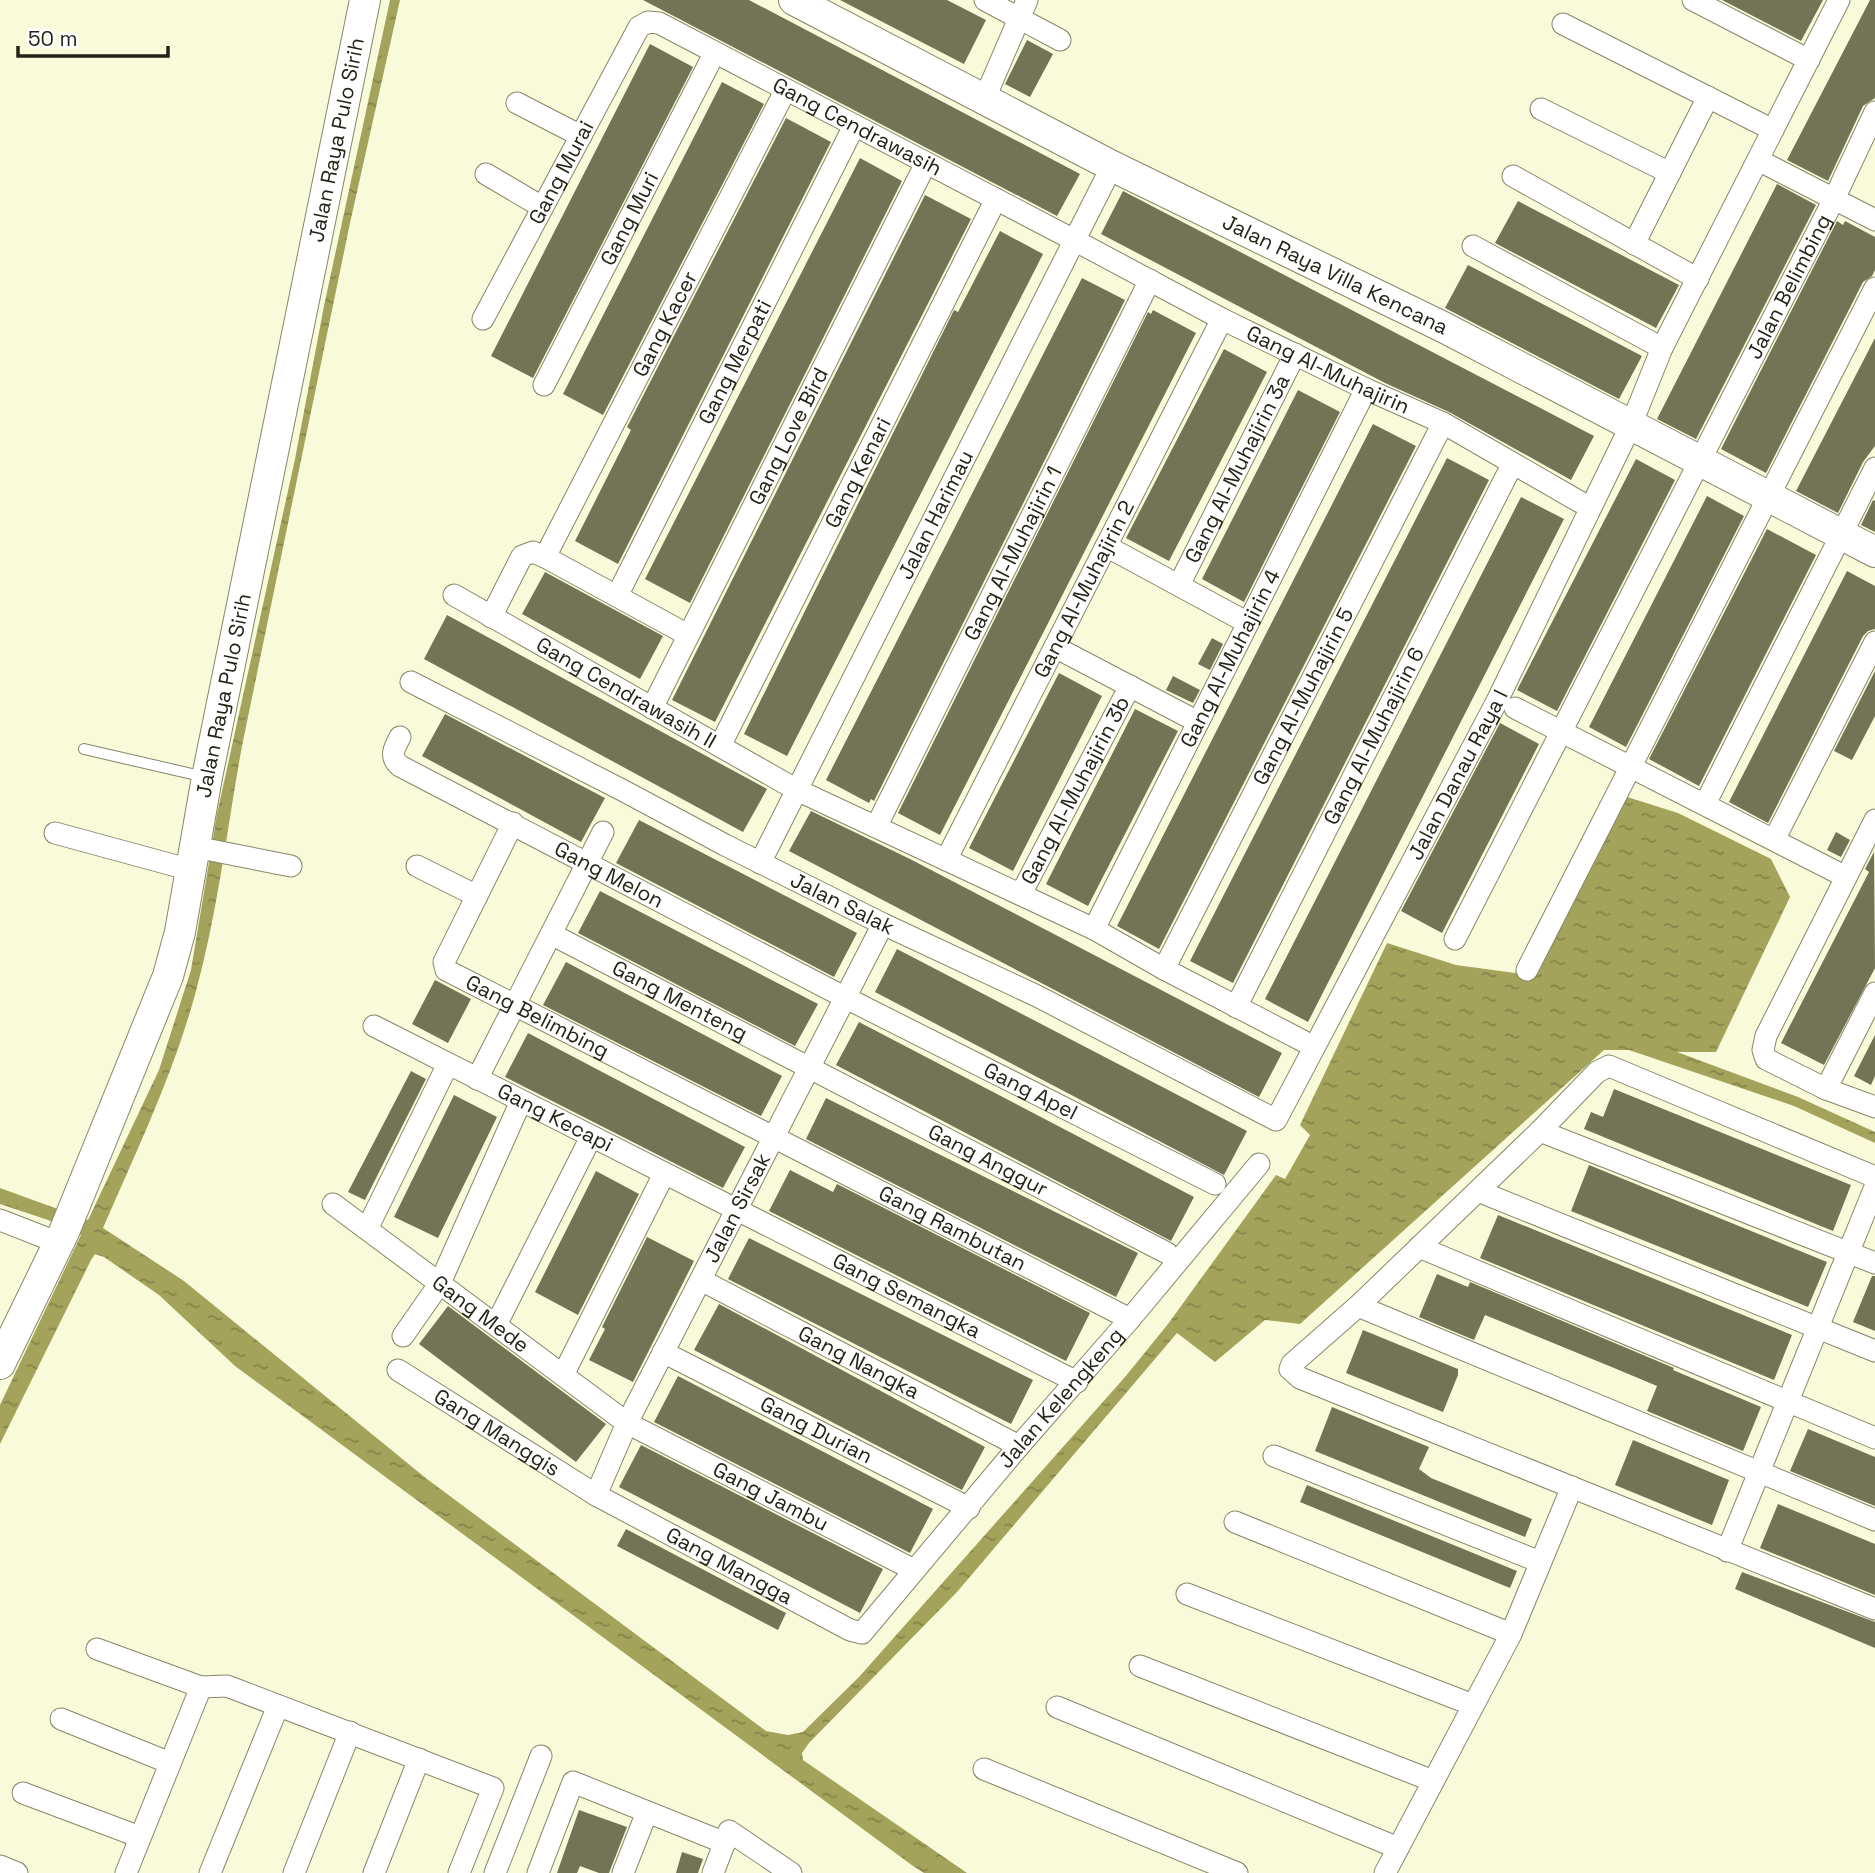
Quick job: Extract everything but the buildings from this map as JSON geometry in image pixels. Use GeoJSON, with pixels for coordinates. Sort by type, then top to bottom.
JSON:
{"type":"FeatureCollection","features":[{"type":"Feature","properties":{"kind":"street","name":"Jalan Raya Pulo Sirih"},"geometry":{"type":"LineString","coordinates":[[0,1364],[66,1227],[169,976],[197,855],[207,777],[365,0]]}},
{"type":"Feature","properties":{"kind":"street","name":"Jalan Raya Villa Kencana"},"geometry":{"type":"LineString","coordinates":[[794,0],[1112,166],[1443,327],[1875,552]]}},
{"type":"Feature","properties":{"kind":"street"},"geometry":{"type":"LineString","coordinates":[[985,0],[1024,9],[1060,40]]}},
{"type":"Feature","properties":{"kind":"street"},"geometry":{"type":"LineString","coordinates":[[1693,0],[1809,60]]}},
{"type":"Feature","properties":{"kind":"street","name":"Jalan Danau Raya I"},"geometry":{"type":"LineString","coordinates":[[1276,1120],[1497,701],[1631,425],[1662,348],[1839,0]]}},
{"type":"Feature","properties":{"kind":"street"},"geometry":{"type":"LineString","coordinates":[[984,100],[1024,9]]}},
{"type":"Feature","properties":{"kind":"street","name":"Gang Cendrawasih"},"geometry":{"type":"LineString","coordinates":[[639,27],[648,22],[659,23],[1074,240]]}},
{"type":"Feature","properties":{"kind":"street"},"geometry":{"type":"LineString","coordinates":[[1563,24],[1773,130]]}},
{"type":"Feature","properties":{"kind":"street","name":"Gang Murai"},"geometry":{"type":"LineString","coordinates":[[483,319],[639,27]]}},
{"type":"Feature","properties":{"kind":"street","name":"Gang Muri"},"geometry":{"type":"LineString","coordinates":[[544,384],[714,54]]}},
{"type":"Feature","properties":{"kind":"street","name":"Gang Kacer"},"geometry":{"type":"LineString","coordinates":[[545,557],[785,90]]}},
{"type":"Feature","properties":{"kind":"street"},"geometry":{"type":"LineString","coordinates":[[1634,244],[1708,97]]}},
{"type":"Feature","properties":{"kind":"street"},"geometry":{"type":"LineString","coordinates":[[517,103],[581,135]]}},
{"type":"Feature","properties":{"kind":"street"},"geometry":{"type":"LineString","coordinates":[[1541,109],[1670,173]]}},
{"type":"Feature","properties":{"kind":"street","name":"Jalan Belimbing"},"geometry":{"type":"LineString","coordinates":[[1455,939],[1834,199],[1875,112]]}},
{"type":"Feature","properties":{"kind":"street","name":"Gang Merpati"},"geometry":{"type":"LineString","coordinates":[[617,596],[855,126]]}},
{"type":"Feature","properties":{"kind":"street"},"geometry":{"type":"LineString","coordinates":[[1758,160],[1875,220]]}},
{"type":"Feature","properties":{"kind":"street","name":"Gang Love Bird"},"geometry":{"type":"LineString","coordinates":[[652,708],[926,163]]}},
{"type":"Feature","properties":{"kind":"street","name":"Jalan Harimau"},"geometry":{"type":"LineString","coordinates":[[760,863],[1112,166]]}},
{"type":"Feature","properties":{"kind":"street"},"geometry":{"type":"LineString","coordinates":[[486,174],[542,207]]}},
{"type":"Feature","properties":{"kind":"street"},"geometry":{"type":"LineString","coordinates":[[1513,176],[1698,279]]}},
{"type":"Feature","properties":{"kind":"street","name":"Gang Kenari"},"geometry":{"type":"LineString","coordinates":[[720,746],[996,199]]}},
{"type":"Feature","properties":{"kind":"street","name":"Gang Al-Muhajirin"},"geometry":{"type":"LineString","coordinates":[[1074,240],[1222,319],[1443,423],[1580,502]]}},
{"type":"Feature","properties":{"kind":"street"},"geometry":{"type":"LineString","coordinates":[[1473,246],[1662,348]]}},
{"type":"Feature","properties":{"kind":"street","name":"Gang Al-Muhajirin 1"},"geometry":{"type":"LineString","coordinates":[[876,827],[1150,280]]}},
{"type":"Feature","properties":{"kind":"street"},"geometry":{"type":"LineString","coordinates":[[1527,970],[1875,288]]}},
{"type":"Feature","properties":{"kind":"street","name":"Gang Al-Muhajirin 2"},"geometry":{"type":"LineString","coordinates":[[946,860],[1222,319]]}},
{"type":"Feature","properties":{"kind":"street","name":"Gang Al-Muhajirin 3a"},"geometry":{"type":"LineString","coordinates":[[1179,585],[1295,354]]}},
{"type":"Feature","properties":{"kind":"street","name":"Gang Al-Muhajirin 4"},"geometry":{"type":"LineString","coordinates":[[1094,929],[1366,389]]}},
{"type":"Feature","properties":{"kind":"street","name":"Gang Al-Muhajirin 5"},"geometry":{"type":"LineString","coordinates":[[1164,969],[1443,423]]}},
{"type":"Feature","properties":{"kind":"street","name":"Gang Al-Muhajirin 6"},"geometry":{"type":"LineString","coordinates":[[1236,1007],[1512,465]]}},
{"type":"Feature","properties":{"kind":"street"},"geometry":{"type":"LineString","coordinates":[[1705,804],[1875,468]]}},
{"type":"Feature","properties":{"kind":"street"},"geometry":{"type":"LineString","coordinates":[[1106,546],[1248,623]]}},
{"type":"Feature","properties":{"kind":"street"},"geometry":{"type":"LineString","coordinates":[[491,617],[522,556],[533,552],[688,635]]}},
{"type":"Feature","properties":{"kind":"street","name":"Gang Cendrawasih II"},"geometry":{"type":"LineString","coordinates":[[454,595],[797,790],[1094,929],[1164,969],[1303,1041]]}},
{"type":"Feature","properties":{"kind":"street"},"geometry":{"type":"LineString","coordinates":[[1774,840],[1875,642]]}},
{"type":"Feature","properties":{"kind":"street"},"geometry":{"type":"LineString","coordinates":[[1055,647],[1198,722]]}},
{"type":"Feature","properties":{"kind":"street","name":"Jalan Salak"},"geometry":{"type":"LineString","coordinates":[[411,682],[760,863],[1037,996],[1276,1120]]}},
{"type":"Feature","properties":{"kind":"street","name":"Gang Al-Muhajirin 3b"},"geometry":{"type":"LineString","coordinates":[[1021,894],[1130,686]]}},
{"type":"Feature","properties":{"kind":"street"},"geometry":{"type":"LineString","coordinates":[[1515,708],[1846,877]]}},
{"type":"Feature","properties":{"kind":"street","name":"Gang Melon"},"geometry":{"type":"LineString","coordinates":[[400,737],[393,748],[393,755],[400,766],[846,998]]}},
{"type":"Feature","properties":{"kind":"street"},"geometry":{"type":"LineString","coordinates":[[1875,820],[1766,1036],[1763,1050],[1766,1059],[1826,1089],[1875,1107]]}},
{"type":"Feature","properties":{"kind":"street","name":"Gang Belimbing"},"geometry":{"type":"LineString","coordinates":[[513,823],[444,962],[446,970],[774,1138]]}},
{"type":"Feature","properties":{"kind":"street"},"geometry":{"type":"LineString","coordinates":[[477,1079],[603,832]]}},
{"type":"Feature","properties":{"kind":"street"},"geometry":{"type":"LineString","coordinates":[[55,833],[197,855],[230,854],[291,866]]}},
{"type":"Feature","properties":{"kind":"street"},"geometry":{"type":"LineString","coordinates":[[417,866],[477,897]]}},
{"type":"Feature","properties":{"kind":"street","name":"Jalan Sirsak"},"geometry":{"type":"LineString","coordinates":[[596,1495],[627,1423],[883,924]]}},
{"type":"Feature","properties":{"kind":"street","name":"Gang Menteng"},"geometry":{"type":"LineString","coordinates":[[551,934],[810,1068]]}},
{"type":"Feature","properties":{"kind":"street"},"geometry":{"type":"LineString","coordinates":[[1826,1089],[1875,993]]}},
{"type":"Feature","properties":{"kind":"street","name":"Gang Apel"},"geometry":{"type":"LineString","coordinates":[[846,998],[1215,1184]]}},
{"type":"Feature","properties":{"kind":"street","name":"Gang Kecapi"},"geometry":{"type":"LineString","coordinates":[[374,1026],[736,1211]]}},
{"type":"Feature","properties":{"kind":"street"},"geometry":{"type":"LineString","coordinates":[[367,1229],[448,1064]]}},
{"type":"Feature","properties":{"kind":"street"},"geometry":{"type":"LineString","coordinates":[[1875,1177],[1609,1066],[1597,1072],[1478,1191],[1358,1306],[1292,1364],[1290,1369],[1294,1375],[1875,1609]]}},
{"type":"Feature","properties":{"kind":"street","name":"Gang Anggur"},"geometry":{"type":"LineString","coordinates":[[810,1068],[1167,1253]]}},
{"type":"Feature","properties":{"kind":"street"},"geometry":{"type":"LineString","coordinates":[[403,1335],[440,1283],[520,1101]]}},
{"type":"Feature","properties":{"kind":"street"},"geometry":{"type":"LineString","coordinates":[[1540,1131],[1875,1263]]}},
{"type":"Feature","properties":{"kind":"street"},"geometry":{"type":"LineString","coordinates":[[496,1325],[591,1137]]}},
{"type":"Feature","properties":{"kind":"street","name":"Gang Rambutan"},"geometry":{"type":"LineString","coordinates":[[774,1138],[1130,1319]]}},
{"type":"Feature","properties":{"kind":"street","name":"Jalan Kelengkeng"},"geometry":{"type":"LineString","coordinates":[[862,1633],[1259,1164]]}},
{"type":"Feature","properties":{"kind":"street"},"geometry":{"type":"LineString","coordinates":[[563,1375],[664,1174]]}},
{"type":"Feature","properties":{"kind":"street"},"geometry":{"type":"LineString","coordinates":[[1727,1551],[1875,1187]]}},
{"type":"Feature","properties":{"kind":"street"},"geometry":{"type":"LineString","coordinates":[[1478,1191],[1875,1351]]}},
{"type":"Feature","properties":{"kind":"street","name":"Gang Mede"},"geometry":{"type":"LineString","coordinates":[[333,1203],[627,1423]]}},
{"type":"Feature","properties":{"kind":"street","name":"Gang Semangka"},"geometry":{"type":"LineString","coordinates":[[736,1211],[1077,1382]]}},
{"type":"Feature","properties":{"kind":"street"},"geometry":{"type":"LineString","coordinates":[[0,1220],[66,1227]]}},
{"type":"Feature","properties":{"kind":"street"},"geometry":{"type":"LineString","coordinates":[[1419,1247],[1875,1438]]}},
{"type":"Feature","properties":{"kind":"street","name":"Gang Nangka"},"geometry":{"type":"LineString","coordinates":[[701,1280],[1018,1446]]}},
{"type":"Feature","properties":{"kind":"street"},"geometry":{"type":"LineString","coordinates":[[1358,1306],[1875,1520]]}},
{"type":"Feature","properties":{"kind":"street","name":"Gang Durian"},"geometry":{"type":"LineString","coordinates":[[663,1352],[969,1508]]}},
{"type":"Feature","properties":{"kind":"street","name":"Gang Manggis"},"geometry":{"type":"LineString","coordinates":[[398,1370],[596,1495]]}},
{"type":"Feature","properties":{"kind":"street","name":"Gang Jambu"},"geometry":{"type":"LineString","coordinates":[[627,1423],[914,1570]]}},
{"type":"Feature","properties":{"kind":"street"},"geometry":{"type":"LineString","coordinates":[[1274,1456],[1540,1562]]}},
{"type":"Feature","properties":{"kind":"street"},"geometry":{"type":"LineString","coordinates":[[1385,1873],[1511,1634],[1572,1487]]}},
{"type":"Feature","properties":{"kind":"street","name":"Gang Mangga"},"geometry":{"type":"LineString","coordinates":[[596,1495],[850,1630],[862,1633]]}},
{"type":"Feature","properties":{"kind":"street"},"geometry":{"type":"LineString","coordinates":[[1235,1522],[1511,1634]]}},
{"type":"Feature","properties":{"kind":"street"},"geometry":{"type":"LineString","coordinates":[[1187,1594],[1473,1704]]}},
{"type":"Feature","properties":{"kind":"street"},"geometry":{"type":"LineString","coordinates":[[97,1648],[201,1687],[226,1686],[493,1788],[459,1873]]}},
{"type":"Feature","properties":{"kind":"street"},"geometry":{"type":"LineString","coordinates":[[1140,1665],[1433,1781]]}},
{"type":"Feature","properties":{"kind":"street"},"geometry":{"type":"LineString","coordinates":[[126,1873],[201,1687]]}},
{"type":"Feature","properties":{"kind":"street"},"geometry":{"type":"LineString","coordinates":[[210,1873],[278,1706]]}},
{"type":"Feature","properties":{"kind":"street"},"geometry":{"type":"LineString","coordinates":[[1057,1707],[1398,1848]]}},
{"type":"Feature","properties":{"kind":"street"},"geometry":{"type":"LineString","coordinates":[[61,1719],[170,1763]]}},
{"type":"Feature","properties":{"kind":"street"},"geometry":{"type":"LineString","coordinates":[[294,1873],[350,1732]]}},
{"type":"Feature","properties":{"kind":"street"},"geometry":{"type":"LineString","coordinates":[[495,1873],[541,1756]]}},
{"type":"Feature","properties":{"kind":"street"},"geometry":{"type":"LineString","coordinates":[[374,1873],[419,1759]]}},
{"type":"Feature","properties":{"kind":"street"},"geometry":{"type":"LineString","coordinates":[[984,1769],[1237,1873]]}},
{"type":"Feature","properties":{"kind":"street"},"geometry":{"type":"LineString","coordinates":[[538,1873],[573,1782],[725,1843]]}},
{"type":"Feature","properties":{"kind":"street"},"geometry":{"type":"LineString","coordinates":[[23,1793],[140,1836]]}},
{"type":"Feature","properties":{"kind":"street"},"geometry":{"type":"LineString","coordinates":[[623,1873],[647,1812]]}},
{"type":"Feature","properties":{"kind":"street"},"geometry":{"type":"LineString","coordinates":[[713,1873],[729,1831],[791,1873]]}},
{"type":"Feature","properties":{"kind":"street"},"geometry":{"type":"LineString","coordinates":[[0,1866],[17,1873]]}},
{"type":"Feature","properties":{"kind":"lane"},"geometry":{"type":"LineString","coordinates":[[84,749],[207,777]]}},
{"type":"Feature","properties":{"kind":"water"},"geometry":{"type":"Polygon","coordinates":[[[390,0],[400,0],[350,223],[242,746],[204,961],[187,1022],[166,1081],[103,1228],[184,1281],[427,1479],[766,1731],[788,1735],[803,1732],[859,1677],[1125,1377],[1168,1324],[1276,1175],[1285,1179],[1310,1135],[1300,1125],[1387,943],[1456,965],[1515,973],[1604,809],[1624,796],[1678,813],[1771,859],[1790,897],[1716,1052],[1677,1052],[1798,1097],[1875,1132],[1875,1143],[1794,1106],[1629,1050],[1604,1050],[1300,1324],[1265,1320],[1215,1362],[1177,1333],[957,1592],[802,1753],[803,1760],[967,1873],[924,1873],[913,1866],[235,1366],[159,1295],[104,1257],[95,1254],[91,1260],[0,1444],[0,1405],[81,1235],[48,1220],[0,1204],[0,1188],[88,1220],[159,1070],[191,970],[217,814],[295,459],[324,306],[390,0]]]}}]}
